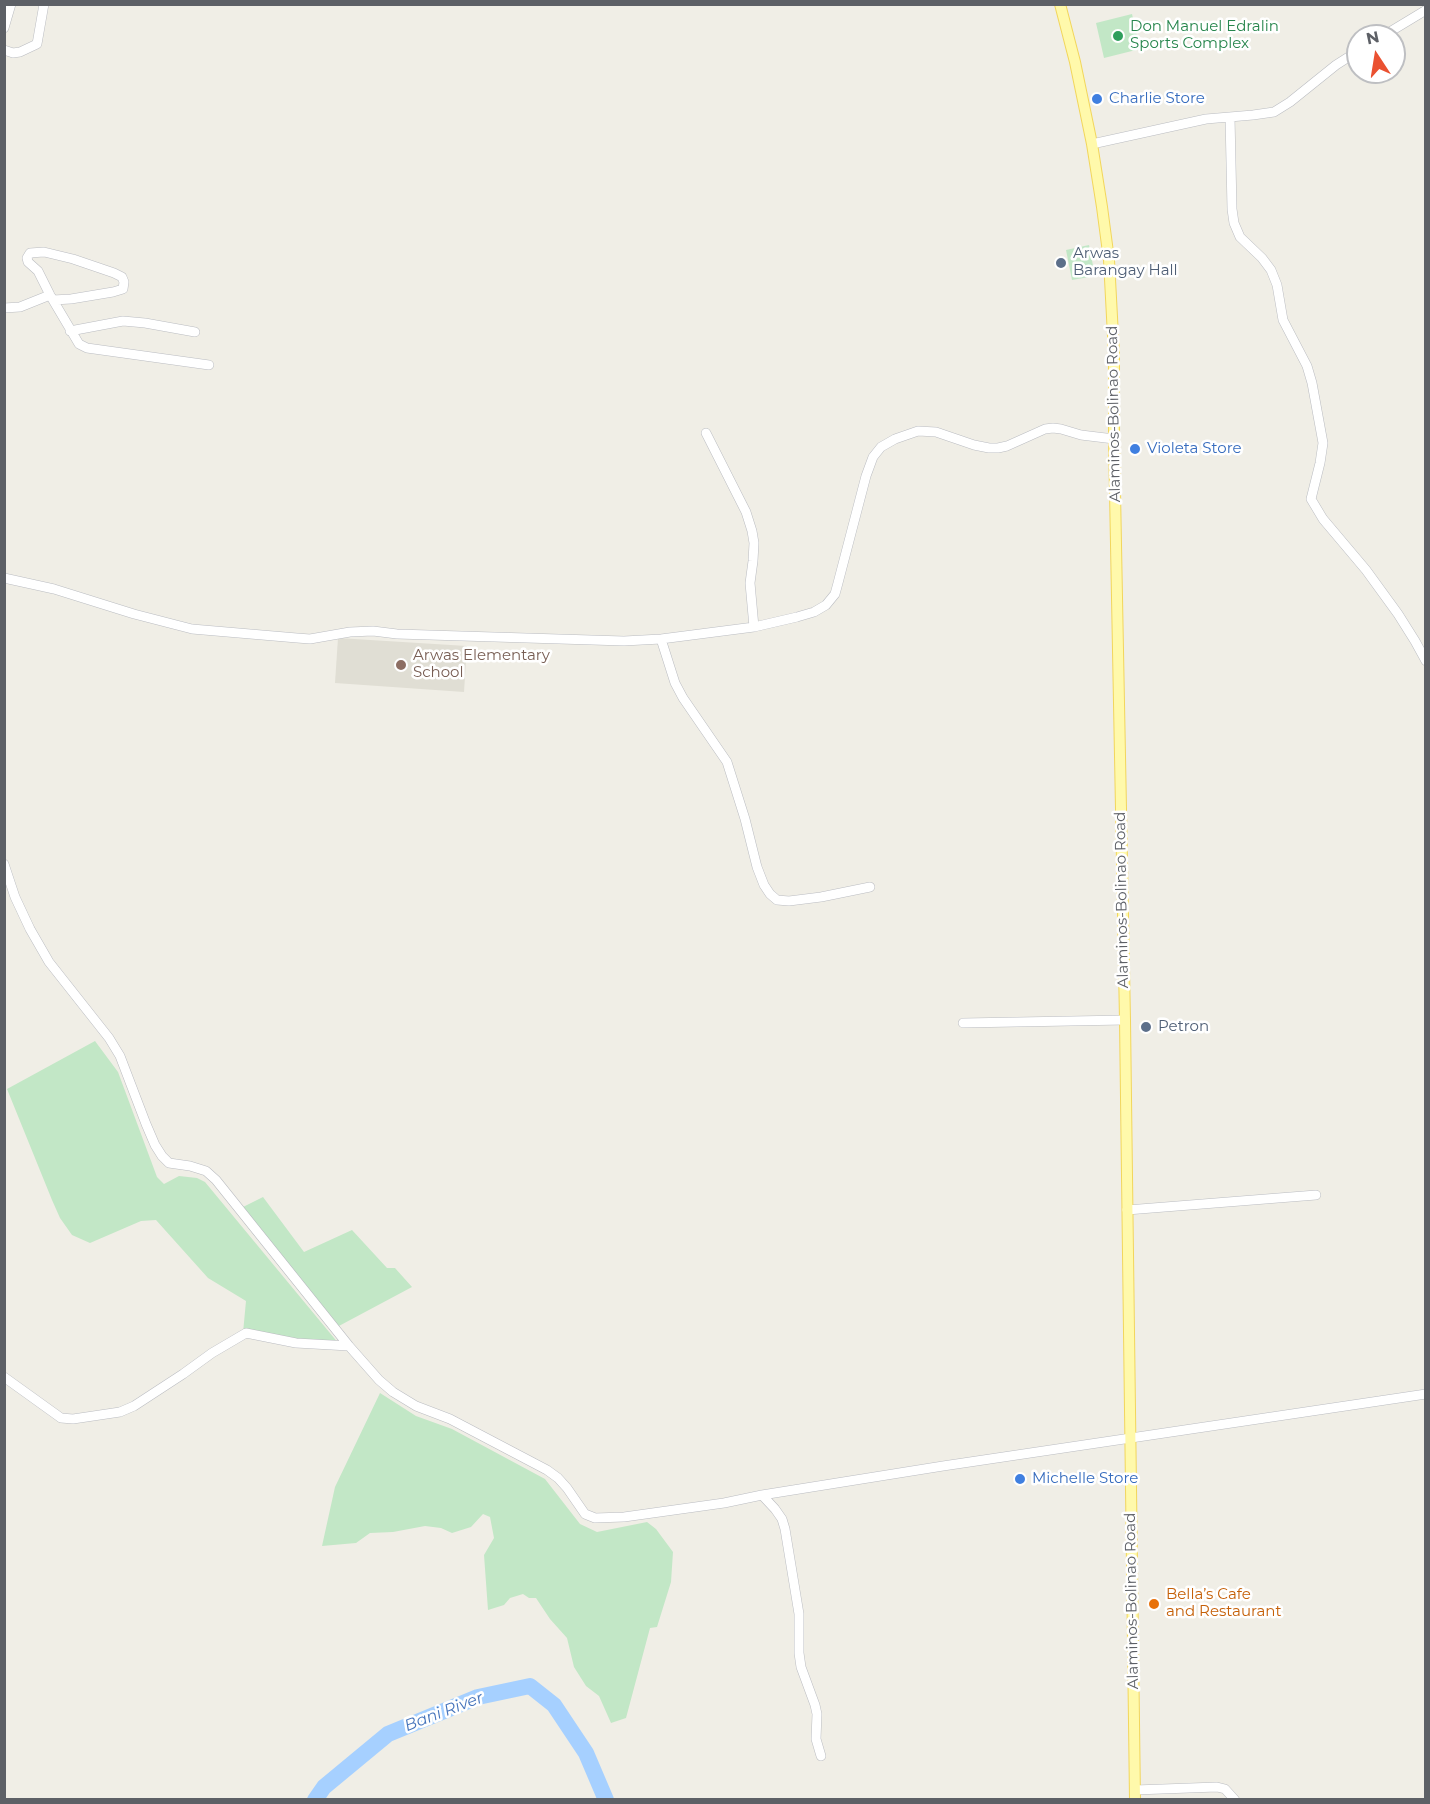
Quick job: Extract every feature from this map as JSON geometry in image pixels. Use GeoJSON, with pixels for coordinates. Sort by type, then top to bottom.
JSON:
{"type":"FeatureCollection","features":[{"type":"Feature","properties":{"kind":"main road","name":"Alaminos-Bolinao Road"},"geometry":{"type":"LineString","coordinates":[[1060,4],[1092,144],[1109,260],[1114,355],[1135,1795]]}},
{"type":"Feature","properties":{"kind":"street"},"geometry":{"type":"LineString","coordinates":[[4,28],[11,4]]}},
{"type":"Feature","properties":{"kind":"street"},"geometry":{"type":"LineString","coordinates":[[4,50],[12,53],[20,52],[38,44],[44,4]]}},
{"type":"Feature","properties":{"kind":"street"},"geometry":{"type":"LineString","coordinates":[[1402,24],[1425,10]]}},
{"type":"Feature","properties":{"kind":"street"},"geometry":{"type":"LineString","coordinates":[[1092,144],[1172,126],[1274,112],[1346,59]]}},
{"type":"Feature","properties":{"kind":"street"},"geometry":{"type":"LineString","coordinates":[[1230,117],[1234,223],[1240,237],[1271,270],[1277,285],[1283,320],[1308,366],[1312,383],[1323,443],[1311,499],[1323,519],[1366,570],[1398,614],[1425,661]]}},
{"type":"Feature","properties":{"kind":"street"},"geometry":{"type":"LineString","coordinates":[[4,308],[20,307],[51,298],[71,299],[123,289],[122,277],[73,259],[44,252],[30,253],[27,258],[28,262],[38,271],[51,298],[76,341],[87,348],[209,365]]}},
{"type":"Feature","properties":{"kind":"street"},"geometry":{"type":"LineString","coordinates":[[70,331],[123,321],[195,332]]}},
{"type":"Feature","properties":{"kind":"street"},"geometry":{"type":"LineString","coordinates":[[4,578],[54,589],[192,629],[254,635],[310,639],[350,632],[373,631],[397,634],[624,641],[661,639],[754,627],[814,612],[826,605],[835,594],[873,457],[881,447],[895,439],[918,431],[936,432],[974,445],[998,448],[1053,428],[1081,435],[1114,439]]}},
{"type":"Feature","properties":{"kind":"street"},"geometry":{"type":"LineString","coordinates":[[706,433],[746,512],[752,531],[754,543],[750,583],[754,627]]}},
{"type":"Feature","properties":{"kind":"street"},"geometry":{"type":"LineString","coordinates":[[661,639],[675,683],[683,699],[728,762],[757,867],[770,894],[777,900],[789,901],[870,887]]}},
{"type":"Feature","properties":{"kind":"street"},"geometry":{"type":"LineString","coordinates":[[4,864],[15,897],[49,962],[109,1038],[120,1056],[146,1124],[162,1156],[169,1162],[206,1171],[216,1180],[349,1346],[379,1380],[393,1392],[416,1406],[450,1419],[547,1470],[567,1488],[585,1514],[595,1518],[635,1516],[724,1503],[1129,1437],[1425,1394]]}},
{"type":"Feature","properties":{"kind":"street"},"geometry":{"type":"LineString","coordinates":[[963,1023],[1125,1020]]}},
{"type":"Feature","properties":{"kind":"street"},"geometry":{"type":"LineString","coordinates":[[1127,1210],[1316,1195]]}},
{"type":"Feature","properties":{"kind":"street"},"geometry":{"type":"LineString","coordinates":[[4,1377],[61,1418],[73,1419],[120,1412],[134,1406],[221,1347],[246,1333],[296,1343],[349,1346]]}},
{"type":"Feature","properties":{"kind":"street"},"geometry":{"type":"LineString","coordinates":[[762,1495],[782,1519],[785,1529],[800,1614],[801,1667],[817,1714],[816,1739],[820,1756]]}},
{"type":"Feature","properties":{"kind":"street"},"geometry":{"type":"LineString","coordinates":[[1135,1795],[1217,1787],[1225,1789],[1235,1800]]}},
{"type":"Feature","properties":{"kind":"shaded area","name":"Arwas Elementary School"},"geometry":{"type":"Polygon","coordinates":[[[338,638],[467,646],[464,692],[335,683],[338,638]]]}},
{"type":"Feature","properties":{"kind":"green space","name":"Don Manuel Edralin Sports Complex"},"geometry":{"type":"Polygon","coordinates":[[[1132,14],[1140,49],[1104,58],[1096,23],[1132,14]]]}},
{"type":"Feature","properties":{"kind":"green space"},"geometry":{"type":"Polygon","coordinates":[[[1089,245],[1095,276],[1072,280],[1066,250],[1089,245]]]}},
{"type":"Feature","properties":{"kind":"green space"},"geometry":{"type":"Polygon","coordinates":[[[95,1041],[118,1072],[157,1177],[164,1184],[179,1176],[197,1178],[205,1182],[339,1344],[243,1333],[246,1301],[208,1278],[156,1220],[141,1221],[90,1243],[72,1235],[60,1218],[7,1089],[95,1041]]]}},
{"type":"Feature","properties":{"kind":"green space"},"geometry":{"type":"Polygon","coordinates":[[[263,1197],[304,1252],[352,1230],[387,1268],[395,1268],[412,1287],[337,1327],[239,1209],[263,1197]]]}},
{"type":"Feature","properties":{"kind":"green space"},"geometry":{"type":"Polygon","coordinates":[[[380,1393],[416,1416],[452,1429],[545,1479],[580,1524],[597,1532],[647,1522],[656,1529],[673,1552],[671,1582],[657,1627],[650,1628],[626,1718],[611,1723],[599,1696],[586,1686],[574,1667],[567,1638],[536,1598],[529,1598],[523,1594],[510,1598],[504,1605],[488,1610],[484,1555],[494,1538],[490,1517],[483,1514],[471,1527],[452,1533],[441,1528],[425,1526],[393,1532],[370,1533],[356,1543],[322,1546],[335,1487],[380,1393]]]}},
{"type":"Feature","properties":{"kind":"waterway","name":"Bani River"},"geometry":{"type":"LineString","coordinates":[[315,1800],[324,1787],[388,1734],[478,1697],[530,1686],[554,1705],[586,1753],[606,1800]]}},
{"type":"Feature","properties":{"kind":"place","name":"Don Manuel Edralin Sports Complex"},"geometry":{"type":"Point","coordinates":[1118,36]}},
{"type":"Feature","properties":{"kind":"place","name":"Charlie Store"},"geometry":{"type":"Point","coordinates":[1097,99]}},
{"type":"Feature","properties":{"kind":"place","name":"Arwas Barangay Hall"},"geometry":{"type":"Point","coordinates":[1061,263]}},
{"type":"Feature","properties":{"kind":"place","name":"Violeta Store"},"geometry":{"type":"Point","coordinates":[1135,449]}},
{"type":"Feature","properties":{"kind":"place","name":"Arwas Elementary School"},"geometry":{"type":"Point","coordinates":[401,665]}},
{"type":"Feature","properties":{"kind":"place","name":"Petron"},"geometry":{"type":"Point","coordinates":[1146,1027]}},
{"type":"Feature","properties":{"kind":"place","name":"Michelle Store"},"geometry":{"type":"Point","coordinates":[1020,1479]}},
{"type":"Feature","properties":{"kind":"place","name":"Bella’s Cafe and Restaurant"},"geometry":{"type":"Point","coordinates":[1154,1604]}}]}
